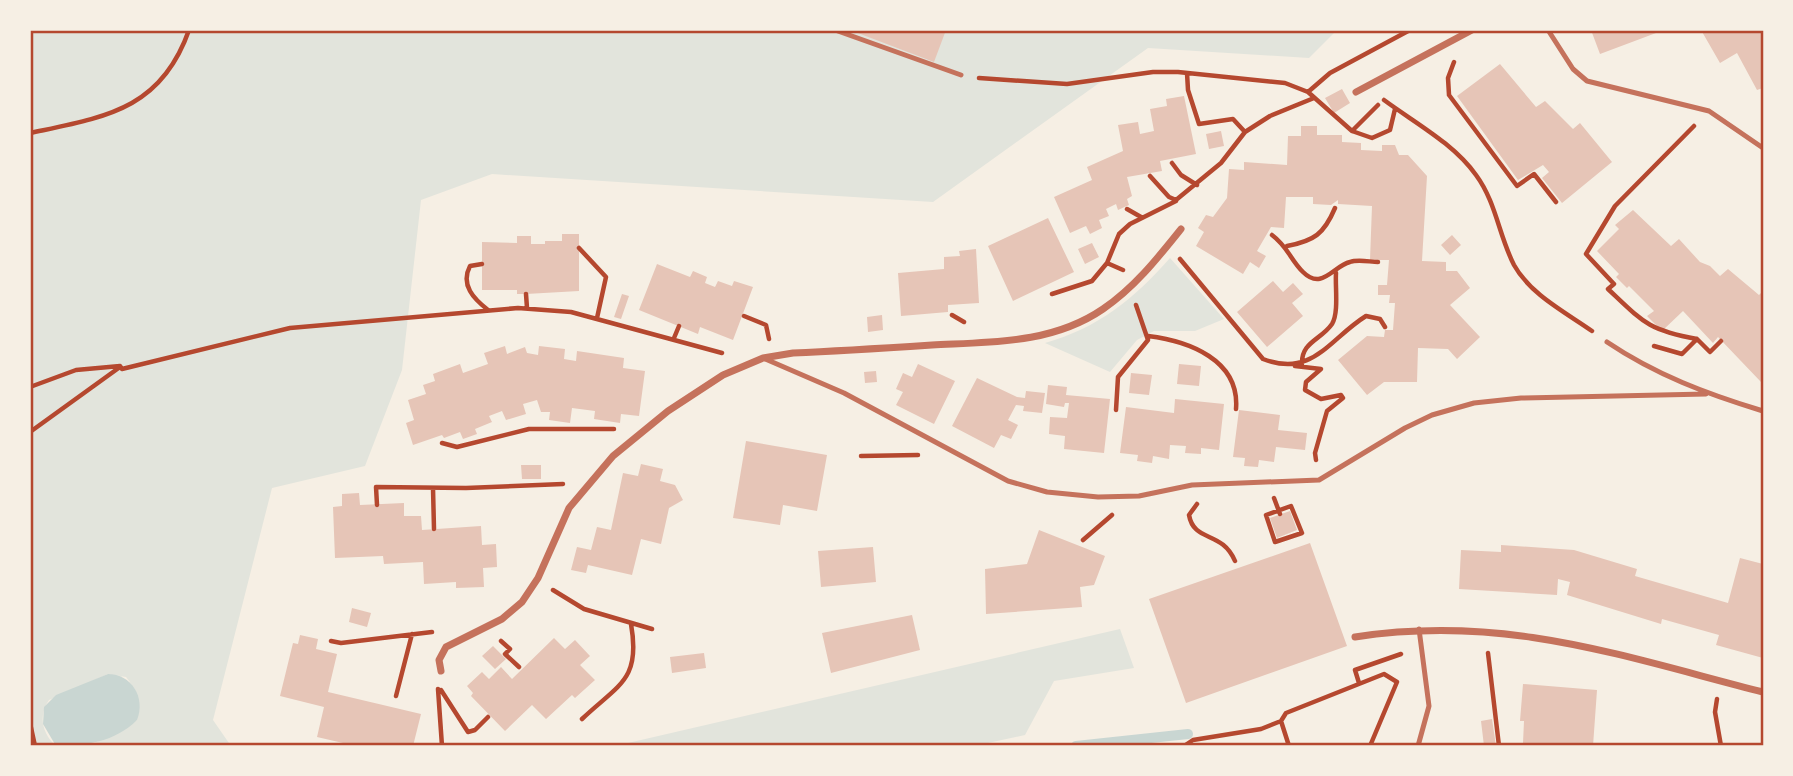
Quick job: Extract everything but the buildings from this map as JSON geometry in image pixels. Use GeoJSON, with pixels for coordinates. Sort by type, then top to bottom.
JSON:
{"type":"FeatureCollection","features":[{"type":"Feature","properties":{"kind":"street"},"geometry":{"type":"LineString","coordinates":[[1356,92],[1472,30]]}},
{"type":"Feature","properties":{"kind":"street"},"geometry":{"type":"LineString","coordinates":[[441,671],[441,654],[451,643],[487,628],[522,602],[538,578],[560,525],[585,486],[642,432],[682,401],[744,365],[763,358],[793,353],[1009,341],[1060,331],[1102,310],[1121,296],[1181,229]]}},
{"type":"Feature","properties":{"kind":"street"},"geometry":{"type":"LineString","coordinates":[[1355,637],[1419,629],[1474,629],[1569,642],[1763,692]]}},
{"type":"Feature","properties":{"kind":"lane"},"geometry":{"type":"LineString","coordinates":[[835,30],[961,75]]}},
{"type":"Feature","properties":{"kind":"lane"},"geometry":{"type":"LineString","coordinates":[[1548,30],[1573,69],[1587,81],[1709,111],[1763,148]]}},
{"type":"Feature","properties":{"kind":"lane"},"geometry":{"type":"LineString","coordinates":[[1607,342],[1635,360],[1706,394],[1763,411]]}},
{"type":"Feature","properties":{"kind":"lane"},"geometry":{"type":"LineString","coordinates":[[763,358],[844,393],[942,448],[1008,481],[1070,495],[1124,498],[1192,485],[1319,480],[1337,472],[1405,428],[1463,406],[1521,398],[1706,394]]}},
{"type":"Feature","properties":{"kind":"lane"},"geometry":{"type":"LineString","coordinates":[[1418,746],[1429,706],[1419,629]]}},
{"type":"Feature","properties":{"kind":"path"},"geometry":{"type":"LineString","coordinates":[[30,133],[89,120],[136,102],[150,93],[175,64],[190,30]]}},
{"type":"Feature","properties":{"kind":"path"},"geometry":{"type":"LineString","coordinates":[[1308,92],[1330,72],[1410,30]]}},
{"type":"Feature","properties":{"kind":"path"},"geometry":{"type":"LineString","coordinates":[[1454,61],[1448,78],[1449,95],[1517,186],[1534,174],[1556,202]]}},
{"type":"Feature","properties":{"kind":"path"},"geometry":{"type":"LineString","coordinates":[[961,75],[999,81],[1067,84],[1153,72],[1285,83],[1308,92],[1358,135],[1372,138],[1387,134],[1392,127],[1395,108]]}},
{"type":"Feature","properties":{"kind":"path"},"geometry":{"type":"LineString","coordinates":[[1187,73],[1188,90],[1199,124],[1228,118],[1238,121],[1245,132]]}},
{"type":"Feature","properties":{"kind":"path"},"geometry":{"type":"LineString","coordinates":[[1366,86],[1447,146],[1476,175],[1488,197],[1513,262],[1528,284],[1607,342]]}},
{"type":"Feature","properties":{"kind":"path"},"geometry":{"type":"LineString","coordinates":[[1052,294],[1092,281],[1109,264],[1119,234],[1197,185],[1221,163],[1245,132],[1270,116],[1314,97]]}},
{"type":"Feature","properties":{"kind":"path"},"geometry":{"type":"LineString","coordinates":[[1352,131],[1365,117]]}},
{"type":"Feature","properties":{"kind":"path"},"geometry":{"type":"LineString","coordinates":[[1691,129],[1615,206],[1586,254],[1614,284],[1608,289],[1640,319],[1660,332],[1697,339],[1710,352],[1721,341]]}},
{"type":"Feature","properties":{"kind":"path"},"geometry":{"type":"LineString","coordinates":[[1172,163],[1181,174],[1197,185]]}},
{"type":"Feature","properties":{"kind":"path"},"geometry":{"type":"LineString","coordinates":[[1150,176],[1169,197],[1177,200]]}},
{"type":"Feature","properties":{"kind":"path"},"geometry":{"type":"LineString","coordinates":[[1287,246],[1313,240],[1323,233],[1335,208]]}},
{"type":"Feature","properties":{"kind":"path"},"geometry":{"type":"LineString","coordinates":[[1127,209],[1142,218]]}},
{"type":"Feature","properties":{"kind":"path"},"geometry":{"type":"LineString","coordinates":[[1272,235],[1287,246],[1304,273],[1312,278],[1325,279],[1350,261],[1378,262]]}},
{"type":"Feature","properties":{"kind":"path"},"geometry":{"type":"LineString","coordinates":[[1168,245],[1263,359],[1321,369],[1306,382],[1305,390],[1321,399],[1341,395],[1343,398],[1327,411],[1323,422],[1315,453],[1319,480]]}},
{"type":"Feature","properties":{"kind":"path"},"geometry":{"type":"LineString","coordinates":[[579,248],[606,277],[597,318]]}},
{"type":"Feature","properties":{"kind":"path"},"geometry":{"type":"LineString","coordinates":[[482,264],[470,266],[467,282],[471,296],[488,310]]}},
{"type":"Feature","properties":{"kind":"path"},"geometry":{"type":"LineString","coordinates":[[1301,363],[1304,350],[1331,325],[1334,318],[1336,273]]}},
{"type":"Feature","properties":{"kind":"path"},"geometry":{"type":"LineString","coordinates":[[526,294],[527,308]]}},
{"type":"Feature","properties":{"kind":"path"},"geometry":{"type":"LineString","coordinates":[[30,387],[76,370],[120,366],[122,369],[139,362],[169,359],[215,344],[290,328],[527,308],[560,310],[597,318],[718,351],[744,365]]}},
{"type":"Feature","properties":{"kind":"path"},"geometry":{"type":"LineString","coordinates":[[744,316],[761,321],[767,328]]}},
{"type":"Feature","properties":{"kind":"path"},"geometry":{"type":"LineString","coordinates":[[1140,316],[1148,336]]}},
{"type":"Feature","properties":{"kind":"path"},"geometry":{"type":"LineString","coordinates":[[1294,366],[1311,360],[1366,316],[1380,319],[1385,327]]}},
{"type":"Feature","properties":{"kind":"path"},"geometry":{"type":"LineString","coordinates":[[674,339],[680,326]]}},
{"type":"Feature","properties":{"kind":"path"},"geometry":{"type":"LineString","coordinates":[[1148,336],[1165,338],[1204,351],[1217,361],[1229,374],[1235,387],[1236,409]]}},
{"type":"Feature","properties":{"kind":"path"},"geometry":{"type":"LineString","coordinates":[[1116,410],[1118,377],[1148,336]]}},
{"type":"Feature","properties":{"kind":"path"},"geometry":{"type":"LineString","coordinates":[[1635,360],[1652,345],[1682,354],[1697,339]]}},
{"type":"Feature","properties":{"kind":"path"},"geometry":{"type":"LineString","coordinates":[[30,432],[120,366]]}},
{"type":"Feature","properties":{"kind":"path"},"geometry":{"type":"LineString","coordinates":[[442,443],[457,447],[505,433],[538,428],[642,432]]}},
{"type":"Feature","properties":{"kind":"path"},"geometry":{"type":"LineString","coordinates":[[861,456],[924,455],[942,448]]}},
{"type":"Feature","properties":{"kind":"path"},"geometry":{"type":"LineString","coordinates":[[377,505],[376,487],[554,484],[585,486]]}},
{"type":"Feature","properties":{"kind":"path"},"geometry":{"type":"LineString","coordinates":[[433,488],[434,529]]}},
{"type":"Feature","properties":{"kind":"path"},"geometry":{"type":"LineString","coordinates":[[1203,500],[1190,512],[1192,524],[1200,533],[1223,542],[1235,561]]}},
{"type":"Feature","properties":{"kind":"path"},"geometry":{"type":"LineString","coordinates":[[1292,506],[1302,533],[1275,542],[1266,515],[1292,506]]}},
{"type":"Feature","properties":{"kind":"path"},"geometry":{"type":"LineString","coordinates":[[538,578],[558,595],[584,609],[652,629]]}},
{"type":"Feature","properties":{"kind":"path"},"geometry":{"type":"LineString","coordinates":[[582,719],[631,673],[636,650],[631,624]]}},
{"type":"Feature","properties":{"kind":"path"},"geometry":{"type":"LineString","coordinates":[[487,628],[510,649],[505,654],[519,667]]}},
{"type":"Feature","properties":{"kind":"path"},"geometry":{"type":"LineString","coordinates":[[331,641],[341,643],[430,631],[451,643]]}},
{"type":"Feature","properties":{"kind":"path"},"geometry":{"type":"LineString","coordinates":[[396,696],[412,634]]}},
{"type":"Feature","properties":{"kind":"path"},"geometry":{"type":"LineString","coordinates":[[1359,683],[1355,670],[1422,647]]}},
{"type":"Feature","properties":{"kind":"path"},"geometry":{"type":"LineString","coordinates":[[1489,669],[1499,746]]}},
{"type":"Feature","properties":{"kind":"path"},"geometry":{"type":"LineString","coordinates":[[441,671],[437,697],[442,746]]}},
{"type":"Feature","properties":{"kind":"path"},"geometry":{"type":"LineString","coordinates":[[1184,746],[1193,740],[1261,729],[1281,721],[1286,713],[1384,674],[1397,682],[1370,746]]}},
{"type":"Feature","properties":{"kind":"path"},"geometry":{"type":"LineString","coordinates":[[439,686],[468,732],[475,730],[488,717]]}},
{"type":"Feature","properties":{"kind":"path"},"geometry":{"type":"LineString","coordinates":[[1715,712],[1721,746]]}},
{"type":"Feature","properties":{"kind":"path"},"geometry":{"type":"LineString","coordinates":[[1281,721],[1289,746]]}},
{"type":"Feature","properties":{"kind":"path"},"geometry":{"type":"LineString","coordinates":[[30,723],[35,746]]}},
{"type":"Feature","properties":{"kind":"shaded area"},"geometry":{"type":"Polygon","coordinates":[[[30,30],[1337,30],[1309,58],[1148,48],[933,202],[492,174],[421,200],[402,370],[365,466],[272,488],[213,720],[231,746],[87,746],[120,732],[137,720],[136,697],[130,682],[126,677],[108,674],[49,700],[43,712],[43,724],[47,736],[56,746],[30,746],[30,30]]]}},
{"type":"Feature","properties":{"kind":"shaded area"},"geometry":{"type":"Polygon","coordinates":[[[1170,258],[1224,319],[1195,331],[1154,331],[1137,340],[1110,372],[1045,343],[1082,329],[1114,310],[1143,286],[1170,258]]]}},
{"type":"Feature","properties":{"kind":"shaded area"},"geometry":{"type":"Polygon","coordinates":[[[1120,629],[1134,668],[1054,681],[1025,735],[974,746],[615,746],[1120,629]]]}},
{"type":"Feature","properties":{"kind":"shaded area"},"geometry":{"type":"Polygon","coordinates":[[[108,674],[124,678],[134,688],[140,703],[137,720],[109,738],[78,745],[56,746],[43,724],[44,707],[56,695],[108,674]]]}},
{"type":"Feature","properties":{"kind":"waterway"},"geometry":{"type":"LineString","coordinates":[[1076,746],[1188,734]]}}]}
